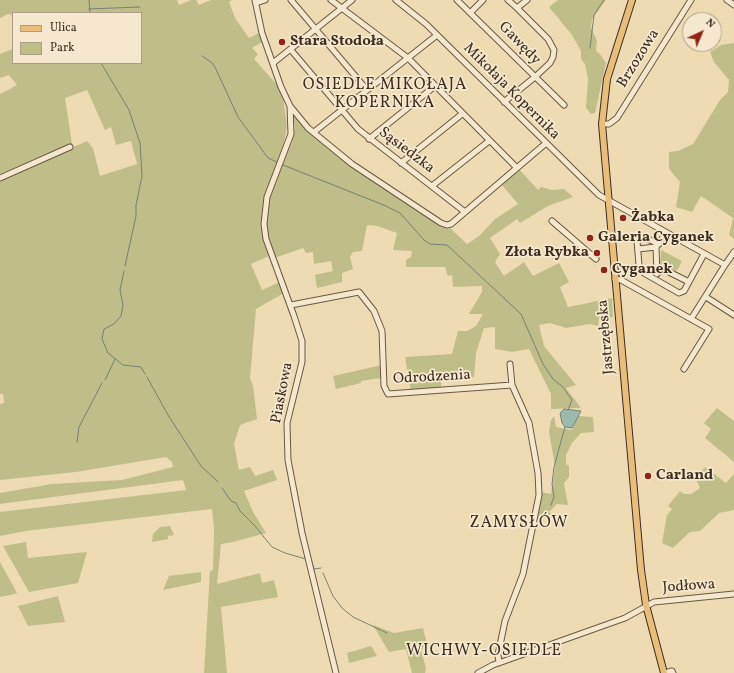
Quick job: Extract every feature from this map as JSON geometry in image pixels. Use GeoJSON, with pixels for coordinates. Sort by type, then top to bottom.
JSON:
{"type":"FeatureCollection","features":[{"type":"Feature","properties":{"kind":"main road","name":"Jastrzębska"},"geometry":{"type":"LineString","coordinates":[[632,0],[607,79],[602,124],[646,605],[664,673]]}},
{"type":"Feature","properties":{"kind":"street"},"geometry":{"type":"LineString","coordinates":[[265,0],[256,2],[262,33],[290,106],[314,132],[352,164],[441,223],[447,225],[451,224],[545,144]]}},
{"type":"Feature","properties":{"kind":"street"},"geometry":{"type":"LineString","coordinates":[[291,0],[367,90]]}},
{"type":"Feature","properties":{"kind":"street"},"geometry":{"type":"LineString","coordinates":[[331,0],[408,58],[517,168]]}},
{"type":"Feature","properties":{"kind":"street"},"geometry":{"type":"LineString","coordinates":[[273,63],[291,50],[340,8],[352,0]]}},
{"type":"Feature","properties":{"kind":"street","name":"Mikołaja Kopernika"},"geometry":{"type":"LineString","coordinates":[[396,0],[417,16],[437,35],[545,144],[595,191],[608,201],[725,265]]}},
{"type":"Feature","properties":{"kind":"street","name":"Gawędy"},"geometry":{"type":"LineString","coordinates":[[457,0],[564,105]]}},
{"type":"Feature","properties":{"kind":"street"},"geometry":{"type":"LineString","coordinates":[[470,12],[484,0]]}},
{"type":"Feature","properties":{"kind":"street"},"geometry":{"type":"LineString","coordinates":[[504,102],[535,78],[550,63],[554,50],[548,39],[508,0]]}},
{"type":"Feature","properties":{"kind":"street"},"geometry":{"type":"LineString","coordinates":[[517,8],[527,0]]}},
{"type":"Feature","properties":{"kind":"street","name":"Brzozowa"},"geometry":{"type":"LineString","coordinates":[[602,124],[609,124],[617,118],[690,0]]}},
{"type":"Feature","properties":{"kind":"street"},"geometry":{"type":"LineString","coordinates":[[727,0],[734,5]]}},
{"type":"Feature","properties":{"kind":"street"},"geometry":{"type":"LineString","coordinates":[[314,132],[437,35]]}},
{"type":"Feature","properties":{"kind":"street","name":"Sąsiedzka"},"geometry":{"type":"LineString","coordinates":[[291,50],[369,139],[465,212]]}},
{"type":"Feature","properties":{"kind":"street"},"geometry":{"type":"LineString","coordinates":[[369,139],[435,86]]}},
{"type":"Feature","properties":{"kind":"street","name":"Piaskowa"},"geometry":{"type":"LineString","coordinates":[[290,106],[292,123],[290,140],[267,197],[264,224],[266,239],[299,329],[302,350],[299,374],[287,423],[288,460],[302,533],[336,673]]}},
{"type":"Feature","properties":{"kind":"street"},"geometry":{"type":"LineString","coordinates":[[401,163],[462,114]]}},
{"type":"Feature","properties":{"kind":"street"},"geometry":{"type":"LineString","coordinates":[[432,186],[489,141]]}},
{"type":"Feature","properties":{"kind":"street"},"geometry":{"type":"LineString","coordinates":[[0,178],[70,147]]}},
{"type":"Feature","properties":{"kind":"street"},"geometry":{"type":"LineString","coordinates":[[552,221],[596,259]]}},
{"type":"Feature","properties":{"kind":"street"},"geometry":{"type":"LineString","coordinates":[[656,279],[657,246],[666,232]]}},
{"type":"Feature","properties":{"kind":"street"},"geometry":{"type":"LineString","coordinates":[[657,246],[643,236],[641,236],[637,241],[639,265],[641,270],[680,293],[684,291],[704,254]]}},
{"type":"Feature","properties":{"kind":"street"},"geometry":{"type":"LineString","coordinates":[[638,250],[657,246]]}},
{"type":"Feature","properties":{"kind":"street"},"geometry":{"type":"LineString","coordinates":[[691,319],[734,252]]}},
{"type":"Feature","properties":{"kind":"street"},"geometry":{"type":"LineString","coordinates":[[657,272],[665,270],[689,282]]}},
{"type":"Feature","properties":{"kind":"street"},"geometry":{"type":"LineString","coordinates":[[615,279],[622,280],[709,329],[684,369]]}},
{"type":"Feature","properties":{"kind":"street","name":"Odrodzenia"},"geometry":{"type":"LineString","coordinates":[[290,305],[359,292],[374,311],[382,331],[384,386],[388,394],[512,385]]}},
{"type":"Feature","properties":{"kind":"street"},"geometry":{"type":"LineString","coordinates":[[706,297],[734,315]]}},
{"type":"Feature","properties":{"kind":"street"},"geometry":{"type":"LineString","coordinates":[[499,663],[498,655],[505,621],[523,574],[539,495],[538,473],[529,423],[512,385],[510,364]]}},
{"type":"Feature","properties":{"kind":"street","name":"Jodłowa"},"geometry":{"type":"LineString","coordinates":[[478,673],[499,663],[625,618],[646,605],[659,601],[734,594]]}},
{"type":"Feature","properties":{"kind":"street","name":"Jastrzębska"},"geometry":{"type":"LineString","coordinates":[[664,673],[673,673]]}},
{"type":"Feature","properties":{"kind":"green space"},"geometry":{"type":"Polygon","coordinates":[[[0,0],[177,0],[179,5],[191,0],[196,0],[199,5],[211,0],[232,0],[229,2],[235,18],[249,38],[261,32],[264,41],[252,48],[258,54],[254,59],[279,87],[283,98],[287,126],[284,143],[275,167],[279,168],[292,142],[295,129],[293,112],[353,167],[448,229],[450,228],[467,244],[479,236],[495,219],[518,204],[502,185],[519,169],[538,190],[541,187],[552,190],[564,189],[573,197],[548,206],[520,223],[517,219],[490,238],[500,254],[495,262],[504,276],[524,262],[533,276],[559,263],[569,282],[560,287],[568,307],[612,298],[613,317],[599,318],[598,326],[590,324],[566,328],[550,323],[539,325],[544,346],[576,385],[566,388],[581,408],[551,409],[551,394],[529,349],[512,352],[495,349],[495,327],[484,328],[476,353],[474,377],[441,381],[441,389],[411,392],[405,357],[452,354],[458,331],[467,331],[476,326],[483,314],[469,314],[482,292],[482,286],[453,287],[452,275],[448,276],[445,267],[406,267],[406,260],[411,257],[412,251],[393,250],[397,233],[377,226],[367,225],[362,251],[353,252],[350,257],[353,269],[342,273],[342,282],[317,288],[315,275],[333,271],[331,261],[314,264],[313,252],[306,253],[303,248],[277,257],[271,255],[251,264],[262,290],[280,282],[284,293],[256,309],[250,378],[253,386],[257,419],[240,425],[234,444],[239,470],[250,467],[255,476],[273,470],[277,480],[244,491],[253,512],[266,533],[221,544],[217,584],[260,573],[262,583],[274,580],[278,597],[221,607],[227,673],[204,673],[210,571],[213,570],[214,530],[212,509],[26,531],[0,536],[0,512],[186,490],[183,480],[0,504],[0,493],[52,484],[122,480],[173,467],[172,462],[166,457],[76,472],[0,480],[0,404],[4,403],[3,394],[0,394],[0,180],[87,141],[93,148],[100,176],[137,164],[131,141],[116,145],[111,127],[105,130],[87,90],[65,98],[72,144],[0,174],[0,94],[17,85],[9,75],[0,78],[0,54],[12,49],[12,64],[142,64],[142,12],[12,12],[12,15],[8,14],[0,18],[0,0]]]}},
{"type":"Feature","properties":{"kind":"green space"},"geometry":{"type":"Polygon","coordinates":[[[558,0],[606,0],[592,19],[591,27],[597,41],[596,51],[606,63],[595,113],[591,114],[586,108],[588,79],[585,64],[581,59],[581,51],[572,35],[549,7],[558,0]]]}},
{"type":"Feature","properties":{"kind":"green space"},"geometry":{"type":"Polygon","coordinates":[[[734,43],[734,239],[729,235],[733,218],[701,196],[692,212],[676,207],[680,182],[669,169],[669,152],[678,151],[693,144],[720,100],[728,92],[729,80],[714,62],[710,52],[722,52],[722,45],[734,43]]]}},
{"type":"Feature","properties":{"kind":"green space"},"geometry":{"type":"Polygon","coordinates":[[[661,250],[682,261],[677,271],[668,267],[660,268],[661,250]]]}},
{"type":"Feature","properties":{"kind":"green space"},"geometry":{"type":"Polygon","coordinates":[[[382,365],[381,378],[361,381],[361,383],[336,389],[333,376],[382,365]]]}},
{"type":"Feature","properties":{"kind":"green space"},"geometry":{"type":"Polygon","coordinates":[[[717,408],[734,421],[734,462],[705,438],[711,429],[704,423],[717,408]]]}},
{"type":"Feature","properties":{"kind":"green space"},"geometry":{"type":"Polygon","coordinates":[[[554,416],[556,427],[572,430],[578,416],[593,417],[594,432],[581,433],[572,443],[566,455],[566,464],[569,466],[569,477],[564,483],[568,505],[557,504],[549,512],[556,516],[538,519],[541,492],[551,494],[555,466],[549,432],[551,420],[554,416]]]}},
{"type":"Feature","properties":{"kind":"green space"},"geometry":{"type":"Polygon","coordinates":[[[705,467],[726,483],[734,474],[734,510],[719,513],[700,531],[690,532],[673,548],[662,543],[667,515],[672,509],[668,506],[680,491],[684,494],[691,494],[700,488],[696,479],[705,467]]]}},
{"type":"Feature","properties":{"kind":"green space"},"geometry":{"type":"Polygon","coordinates":[[[170,526],[174,535],[168,536],[168,539],[152,542],[153,534],[160,527],[170,526]]]}},
{"type":"Feature","properties":{"kind":"green space"},"geometry":{"type":"Polygon","coordinates":[[[26,542],[28,558],[87,552],[78,583],[29,592],[3,546],[26,542]]]}},
{"type":"Feature","properties":{"kind":"green space"},"geometry":{"type":"Polygon","coordinates":[[[0,562],[17,593],[0,597],[0,562]]]}},
{"type":"Feature","properties":{"kind":"green space"},"geometry":{"type":"Polygon","coordinates":[[[201,572],[201,582],[163,590],[169,576],[201,572]]]}},
{"type":"Feature","properties":{"kind":"green space"},"geometry":{"type":"Polygon","coordinates":[[[58,596],[65,622],[28,626],[18,606],[58,596]]]}},
{"type":"Feature","properties":{"kind":"green space"},"geometry":{"type":"Polygon","coordinates":[[[373,625],[394,633],[423,628],[427,644],[421,650],[426,668],[425,673],[412,673],[406,649],[389,652],[373,625]]]}},
{"type":"Feature","properties":{"kind":"green space"},"geometry":{"type":"Polygon","coordinates":[[[371,646],[377,656],[349,663],[347,653],[371,646]]]}},
{"type":"Feature","properties":{"kind":"shaded area"},"geometry":{"type":"Polygon","coordinates":[[[564,409],[581,411],[572,428],[565,427],[562,423],[560,413],[564,409]]]}},
{"type":"Feature","properties":{"kind":"waterway"},"geometry":{"type":"LineString","coordinates":[[89,0],[90,12]]}},
{"type":"Feature","properties":{"kind":"waterway"},"geometry":{"type":"LineString","coordinates":[[590,48],[594,15],[604,0]]}},
{"type":"Feature","properties":{"kind":"waterway"},"geometry":{"type":"LineString","coordinates":[[89,9],[140,7]]}},
{"type":"Feature","properties":{"kind":"waterway"},"geometry":{"type":"LineString","coordinates":[[202,56],[211,62],[215,67],[238,117],[268,158],[277,162]]}},
{"type":"Feature","properties":{"kind":"waterway"},"geometry":{"type":"LineString","coordinates":[[102,64],[129,110],[140,143],[142,176],[136,205],[136,216],[125,266]]}},
{"type":"Feature","properties":{"kind":"waterway"},"geometry":{"type":"LineString","coordinates":[[283,165],[386,206],[400,213],[424,240],[430,244],[447,245],[521,314],[543,364],[553,379],[563,387],[572,400],[568,410]]}},
{"type":"Feature","properties":{"kind":"waterway"},"geometry":{"type":"LineString","coordinates":[[124,271],[120,290],[123,305],[121,316],[114,324],[104,329],[102,339],[108,353],[123,365],[141,367],[145,374]]}},
{"type":"Feature","properties":{"kind":"waterway"},"geometry":{"type":"LineString","coordinates":[[105,380],[115,359]]}},
{"type":"Feature","properties":{"kind":"waterway"},"geometry":{"type":"LineString","coordinates":[[147,377],[168,415],[201,466],[218,482]]}},
{"type":"Feature","properties":{"kind":"waterway"},"geometry":{"type":"LineString","coordinates":[[77,442],[79,427],[102,383]]}},
{"type":"Feature","properties":{"kind":"waterway"},"geometry":{"type":"LineString","coordinates":[[551,505],[554,497],[552,484],[554,467],[565,427]]}},
{"type":"Feature","properties":{"kind":"waterway"},"geometry":{"type":"LineString","coordinates":[[222,488],[231,501],[236,503],[240,511],[255,526],[272,547],[285,553],[306,559]]}},
{"type":"Feature","properties":{"kind":"waterway"},"geometry":{"type":"LineString","coordinates":[[312,563],[314,569],[321,568]]}},
{"type":"Feature","properties":{"kind":"waterway"},"geometry":{"type":"LineString","coordinates":[[323,573],[333,596],[342,608],[353,617],[387,633]]}},
{"type":"Feature","properties":{"kind":"place","name":"Stara Stodoła"},"geometry":{"type":"Point","coordinates":[282,42]}},
{"type":"Feature","properties":{"kind":"place","name":"Żabka"},"geometry":{"type":"Point","coordinates":[623,218]}},
{"type":"Feature","properties":{"kind":"place","name":"Galeria Cyganek"},"geometry":{"type":"Point","coordinates":[590,238]}},
{"type":"Feature","properties":{"kind":"place","name":"Złota Rybka"},"geometry":{"type":"Point","coordinates":[597,253]}},
{"type":"Feature","properties":{"kind":"place","name":"Cyganek"},"geometry":{"type":"Point","coordinates":[604,270]}},
{"type":"Feature","properties":{"kind":"place","name":"Carland"},"geometry":{"type":"Point","coordinates":[648,476]}},
{"type":"Feature","properties":{"kind":"district","name":"OSIEDLE MIKOŁAJA KOPERNIKA"},"geometry":{"type":"Point","coordinates":[385,95]}},
{"type":"Feature","properties":{"kind":"district","name":"ZAMYSŁÓW"},"geometry":{"type":"Point","coordinates":[519,524]}},
{"type":"Feature","properties":{"kind":"district","name":"WICHWY-OSIEDLE"},"geometry":{"type":"Point","coordinates":[484,652]}}]}
